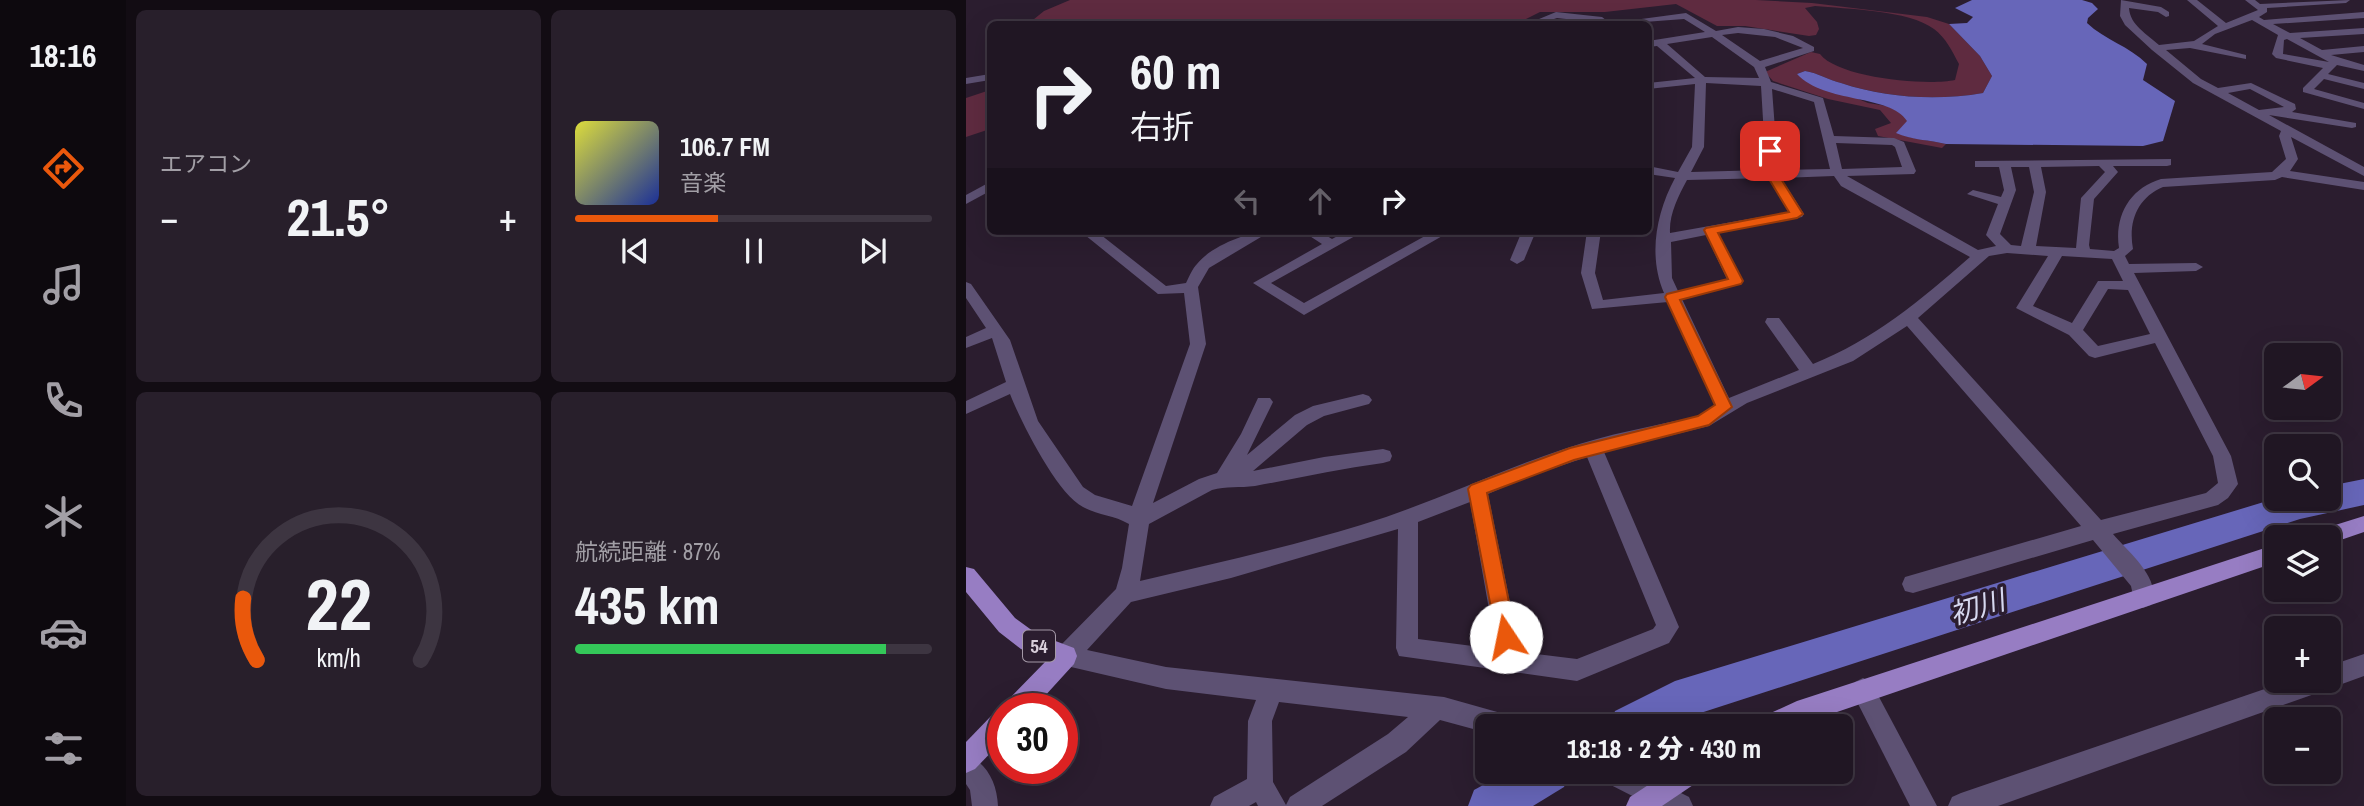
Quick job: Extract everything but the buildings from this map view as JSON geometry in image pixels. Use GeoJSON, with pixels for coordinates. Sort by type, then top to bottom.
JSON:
{"type":"FeatureCollection","features":[{"type":"Feature","properties":{"kind":"main road"},"geometry":{"type":"LineString","coordinates":[[2341,531],[2364,524]]}},
{"type":"Feature","properties":{"kind":"main road"},"geometry":{"type":"LineString","coordinates":[[1795,714],[2142,591],[2264,557]]}},
{"type":"Feature","properties":{"kind":"main road","name":"54"},"geometry":{"type":"LineString","coordinates":[[966,576],[1007,625],[1029,642],[1066,656],[1031,693]]}},
{"type":"Feature","properties":{"kind":"main road"},"geometry":{"type":"LineString","coordinates":[[966,760],[987,738]]}},
{"type":"Feature","properties":{"kind":"main road"},"geometry":{"type":"LineString","coordinates":[[1648,800],[1672,784]]}},
{"type":"Feature","properties":{"kind":"street"},"geometry":{"type":"LineString","coordinates":[[2191,0],[2224,26]]}},
{"type":"Feature","properties":{"kind":"street"},"geometry":{"type":"LineString","coordinates":[[2249,0],[2261,6],[2346,0]]}},
{"type":"Feature","properties":{"kind":"street"},"geometry":{"type":"LineString","coordinates":[[2166,14],[2161,10],[2125,2],[2125,16],[2130,25],[2182,71],[2364,172]]}},
{"type":"Feature","properties":{"kind":"street"},"geometry":{"type":"LineString","coordinates":[[2192,45],[2224,26],[2253,18],[2264,10],[2261,6]]}},
{"type":"Feature","properties":{"kind":"street"},"geometry":{"type":"LineString","coordinates":[[1540,21],[1556,15],[1584,21]]}},
{"type":"Feature","properties":{"kind":"street"},"geometry":{"type":"LineString","coordinates":[[2264,22],[2364,15]]}},
{"type":"Feature","properties":{"kind":"street"},"geometry":{"type":"LineString","coordinates":[[1646,21],[1686,16],[1759,65],[1766,82],[1772,174],[1797,214],[1663,239]]}},
{"type":"Feature","properties":{"kind":"street"},"geometry":{"type":"LineString","coordinates":[[2253,18],[2317,53],[2328,67],[2364,86]]}},
{"type":"Feature","properties":{"kind":"street"},"geometry":{"type":"LineString","coordinates":[[1653,43],[1728,30],[1771,33],[1811,48],[1759,65]]}},
{"type":"Feature","properties":{"kind":"street"},"geometry":{"type":"LineString","coordinates":[[2364,31],[2280,37],[2277,54],[2328,67],[2364,68]]}},
{"type":"Feature","properties":{"kind":"street"},"geometry":{"type":"LineString","coordinates":[[1653,43],[1696,72],[1701,79],[1698,147],[1665,212],[1665,278],[1724,407]]}},
{"type":"Feature","properties":{"kind":"street"},"geometry":{"type":"LineString","coordinates":[[2155,48],[2192,45],[2242,57]]}},
{"type":"Feature","properties":{"kind":"street"},"geometry":{"type":"LineString","coordinates":[[2317,53],[2364,49]]}},
{"type":"Feature","properties":{"kind":"street"},"geometry":{"type":"LineString","coordinates":[[2328,67],[2307,90],[2364,106]]}},
{"type":"Feature","properties":{"kind":"street"},"geometry":{"type":"LineString","coordinates":[[2254,87],[2264,75]]}},
{"type":"Feature","properties":{"kind":"street"},"geometry":{"type":"LineString","coordinates":[[966,81],[987,78]]}},
{"type":"Feature","properties":{"kind":"street"},"geometry":{"type":"LineString","coordinates":[[1652,85],[1701,79],[1766,82],[1821,102],[1837,172],[1851,187],[1978,256]]}},
{"type":"Feature","properties":{"kind":"street"},"geometry":{"type":"LineString","coordinates":[[2216,92],[2254,87],[2291,106],[2291,109],[2256,114]]}},
{"type":"Feature","properties":{"kind":"street"},"geometry":{"type":"LineString","coordinates":[[2272,112],[2352,125]]}},
{"type":"Feature","properties":{"kind":"street"},"geometry":{"type":"LineString","coordinates":[[2280,173],[2292,159],[2285,136],[2287,131]]}},
{"type":"Feature","properties":{"kind":"street"},"geometry":{"type":"LineString","coordinates":[[1652,171],[1682,176],[1910,171],[1900,145],[1894,142],[1829,139]]}},
{"type":"Feature","properties":{"kind":"street"},"geometry":{"type":"LineString","coordinates":[[1979,164],[2168,162]]}},
{"type":"Feature","properties":{"kind":"street"},"geometry":{"type":"LineString","coordinates":[[2004,163],[2010,190],[1993,235],[2007,249]]}},
{"type":"Feature","properties":{"kind":"street"},"geometry":{"type":"LineString","coordinates":[[2029,250],[2028,244],[2040,192],[2034,163]]}},
{"type":"Feature","properties":{"kind":"street"},"geometry":{"type":"LineString","coordinates":[[2084,253],[2082,245],[2088,198],[2112,172],[2103,163]]}},
{"type":"Feature","properties":{"kind":"street"},"geometry":{"type":"LineString","coordinates":[[2120,262],[2126,249],[2122,234],[2124,220],[2151,186],[2161,183],[2260,178],[2280,173],[2364,186]]}},
{"type":"Feature","properties":{"kind":"street"},"geometry":{"type":"LineString","coordinates":[[966,200],[987,188]]}},
{"type":"Feature","properties":{"kind":"street"},"geometry":{"type":"LineString","coordinates":[[1973,194],[2006,202]]}},
{"type":"Feature","properties":{"kind":"street"},"geometry":{"type":"LineString","coordinates":[[1593,235],[1588,273],[1597,306],[1672,297],[1736,281],[1710,230]]}},
{"type":"Feature","properties":{"kind":"street"},"geometry":{"type":"LineString","coordinates":[[1092,235],[1163,291],[1191,287]]}},
{"type":"Feature","properties":{"kind":"street"},"geometry":{"type":"LineString","coordinates":[[1066,656],[1125,594],[1133,568],[1139,520],[1198,344],[1191,287],[1203,265],[1221,252],[1256,235]]}},
{"type":"Feature","properties":{"kind":"street"},"geometry":{"type":"LineString","coordinates":[[1316,235],[1332,244]]}},
{"type":"Feature","properties":{"kind":"street"},"geometry":{"type":"LineString","coordinates":[[1349,235],[1260,283],[1304,310],[1437,235]]}},
{"type":"Feature","properties":{"kind":"street"},"geometry":{"type":"LineString","coordinates":[[1517,260],[1527,235]]}},
{"type":"Feature","properties":{"kind":"street"},"geometry":{"type":"LineString","coordinates":[[1125,594],[1231,569],[1408,519],[1477,489],[1593,448],[1703,421],[1724,407],[1847,357],[1909,318],[1985,252],[2007,249],[2058,251],[2084,253],[2120,262],[2196,267]]}},
{"type":"Feature","properties":{"kind":"street"},"geometry":{"type":"LineString","coordinates":[[2058,251],[2024,308],[2075,331],[2095,352],[2158,337]]}},
{"type":"Feature","properties":{"kind":"street"},"geometry":{"type":"LineString","coordinates":[[1913,584],[2004,555],[2101,534],[2211,499],[2221,493],[2228,484],[2222,456],[2120,262]]}},
{"type":"Feature","properties":{"kind":"street"},"geometry":{"type":"LineString","coordinates":[[2075,331],[2103,284],[2133,286]]}},
{"type":"Feature","properties":{"kind":"street"},"geometry":{"type":"LineString","coordinates":[[966,287],[1002,340],[1014,385],[1030,423],[1076,492],[1090,502],[1120,509],[1139,520]]}},
{"type":"Feature","properties":{"kind":"street"},"geometry":{"type":"LineString","coordinates":[[1909,318],[2101,534],[2142,591]]}},
{"type":"Feature","properties":{"kind":"street"},"geometry":{"type":"LineString","coordinates":[[1773,322],[1810,373]]}},
{"type":"Feature","properties":{"kind":"street"},"geometry":{"type":"LineString","coordinates":[[966,343],[995,330]]}},
{"type":"Feature","properties":{"kind":"street"},"geometry":{"type":"LineString","coordinates":[[966,408],[1014,385]]}},
{"type":"Feature","properties":{"kind":"street"},"geometry":{"type":"LineString","coordinates":[[1139,520],[1248,465],[1301,420],[1319,411],[1363,400]]}},
{"type":"Feature","properties":{"kind":"street"},"geometry":{"type":"LineString","coordinates":[[1223,479],[1250,436],[1264,402]]}},
{"type":"Feature","properties":{"kind":"street"},"geometry":{"type":"LineString","coordinates":[[1408,519],[1407,648],[1577,670],[1661,636],[1668,627],[1593,448]]}},
{"type":"Feature","properties":{"kind":"street"},"geometry":{"type":"LineString","coordinates":[[1223,479],[1251,479],[1324,464],[1383,456]]}},
{"type":"Feature","properties":{"kind":"street"},"geometry":{"type":"LineString","coordinates":[[1477,489],[1510,662]]}},
{"type":"Feature","properties":{"kind":"street"},"geometry":{"type":"LineString","coordinates":[[1066,656],[1166,678],[1440,708],[1475,718]]}},
{"type":"Feature","properties":{"kind":"street"},"geometry":{"type":"LineString","coordinates":[[2341,673],[2364,665]]}},
{"type":"Feature","properties":{"kind":"street"},"geometry":{"type":"LineString","coordinates":[[1863,690],[1924,806]]}},
{"type":"Feature","properties":{"kind":"street"},"geometry":{"type":"LineString","coordinates":[[1223,806],[1267,796],[1260,721],[1270,691]]}},
{"type":"Feature","properties":{"kind":"street"},"geometry":{"type":"LineString","coordinates":[[1961,806],[2286,693]]}},
{"type":"Feature","properties":{"kind":"street"},"geometry":{"type":"LineString","coordinates":[[1299,806],[1397,743],[1440,708]]}},
{"type":"Feature","properties":{"kind":"street"},"geometry":{"type":"LineString","coordinates":[[966,768],[976,775],[985,789],[985,806]]}},
{"type":"Feature","properties":{"kind":"street"},"geometry":{"type":"LineString","coordinates":[[1629,784],[1648,800],[1680,806]]}},
{"type":"Feature","properties":{"kind":"shaded area"},"geometry":{"type":"Polygon","coordinates":[[[1070,0],[1756,0],[1812,3],[1927,17],[1949,24],[1980,56],[1992,76],[1983,93],[1912,97],[1858,88],[1805,71],[1797,74],[1868,103],[1887,106],[1902,113],[1908,121],[1897,132],[1946,144],[1942,148],[1878,136],[1875,129],[1891,123],[1880,110],[1828,99],[1773,81],[1765,72],[1811,52],[1820,54],[1845,69],[1863,74],[1905,81],[1955,80],[1959,64],[1942,36],[1923,23],[1894,14],[1815,6],[1805,8],[1817,22],[1819,29],[1816,35],[1809,36],[1745,26],[1717,26],[1676,4],[1605,12],[1540,12],[1522,21],[1032,21],[1044,11],[1070,0]]]}},
{"type":"Feature","properties":{"kind":"shaded area"},"geometry":{"type":"Polygon","coordinates":[[[1972,0],[2082,0],[2092,3],[2098,9],[2088,18],[2087,23],[2147,64],[2143,80],[2175,101],[2163,141],[2143,146],[1946,144],[1914,139],[1896,133],[1907,121],[1899,112],[1887,106],[1824,90],[1809,84],[1797,74],[1810,72],[1858,88],[1912,97],[1983,93],[1992,76],[1980,56],[1949,24],[1967,23],[1973,17],[1955,8],[1972,0]]]}},
{"type":"Feature","properties":{"kind":"shaded area"},"geometry":{"type":"Polygon","coordinates":[[[987,91],[987,130],[966,137],[966,98],[987,91]]]}},
{"type":"Feature","properties":{"kind":"waterway","name":"初川"},"geometry":{"type":"LineString","coordinates":[[2341,497],[2364,492]]}},
{"type":"Feature","properties":{"kind":"waterway","name":"初川"},"geometry":{"type":"LineString","coordinates":[[1652,714],[1675,701],[2281,511]]}},
{"type":"Feature","properties":{"kind":"waterway","name":"初川"},"geometry":{"type":"LineString","coordinates":[[1490,806],[1528,784]]}},
{"type":"Feature","properties":{"kind":"route"},"geometry":{"type":"LineString","coordinates":[[1506,637],[1477,489],[1570,454],[1703,421],[1724,407],[1672,297],[1736,281],[1710,230],[1797,214],[1772,174],[1770,151]]}}]}
